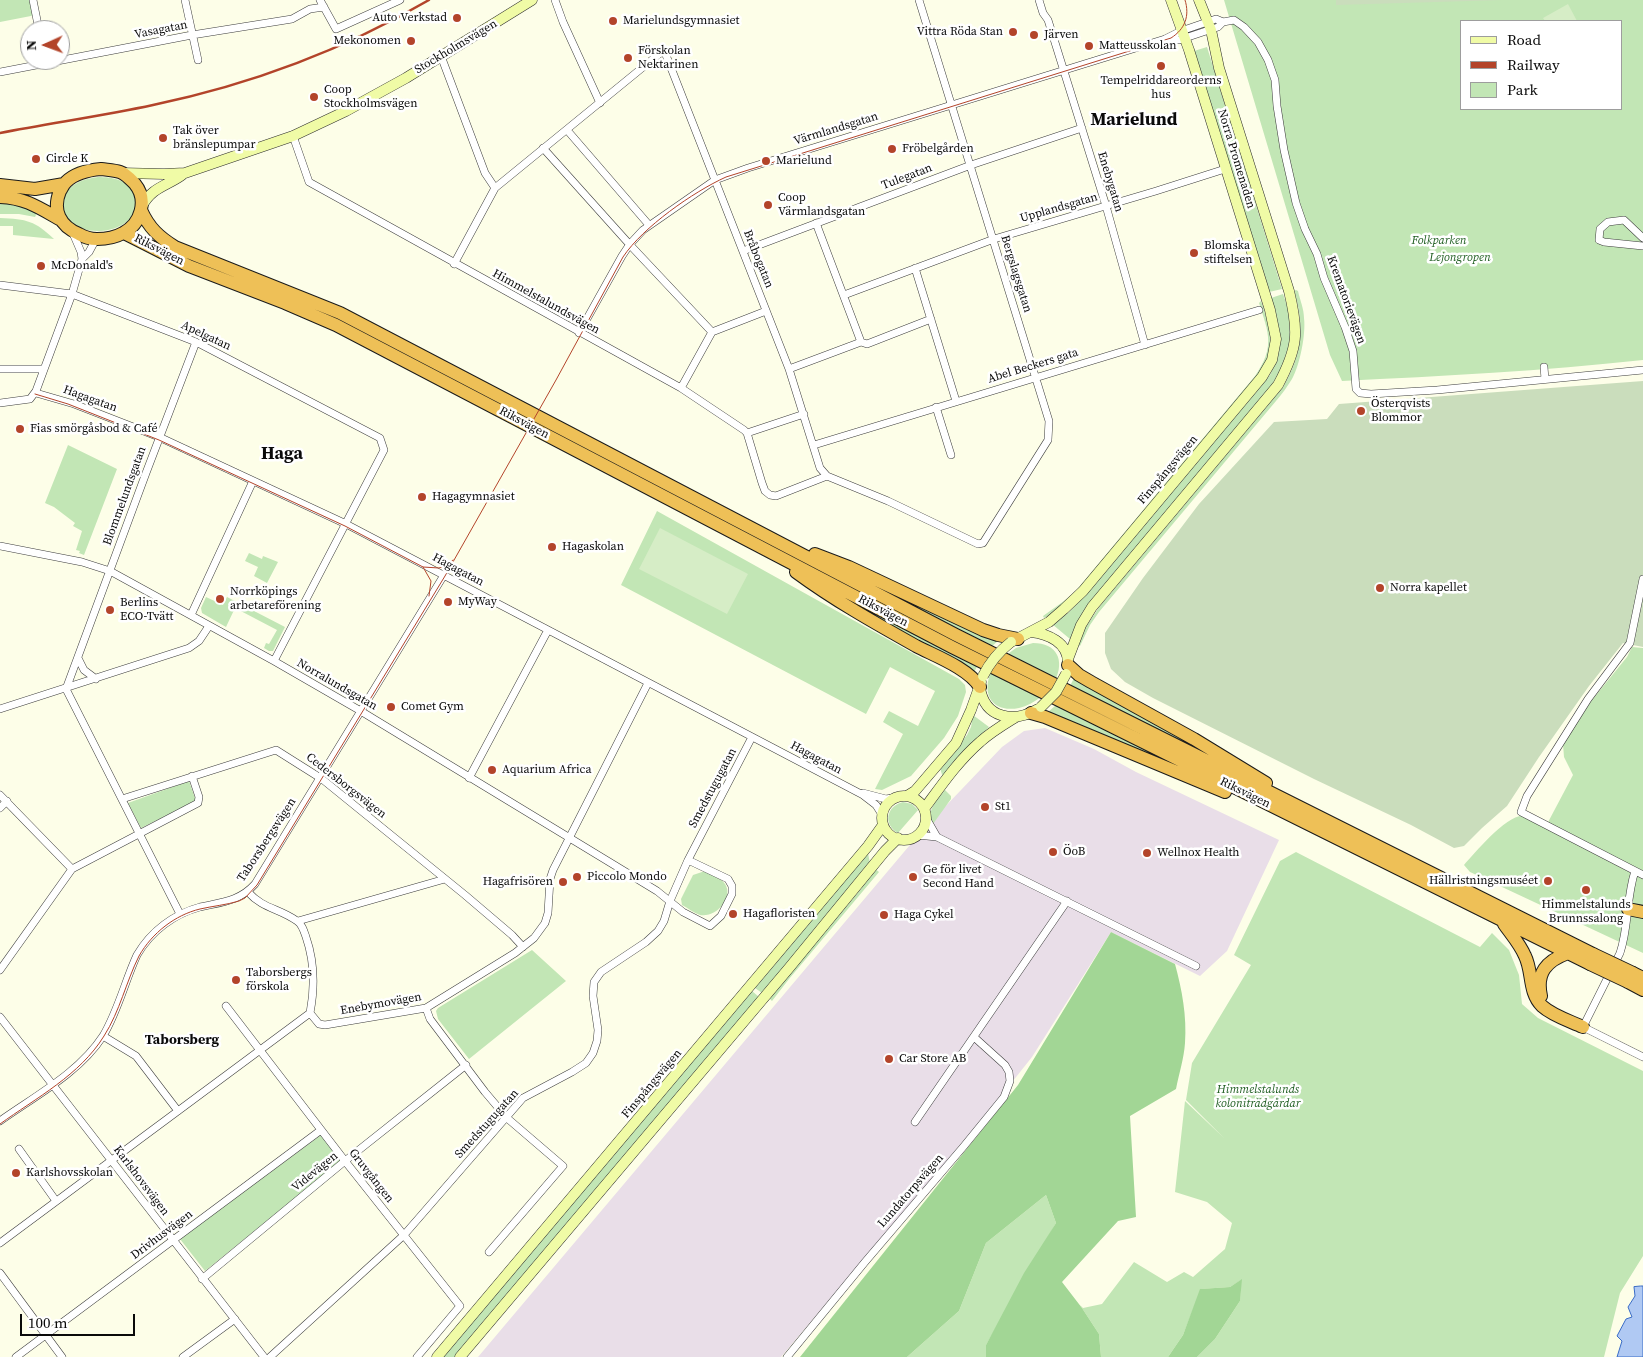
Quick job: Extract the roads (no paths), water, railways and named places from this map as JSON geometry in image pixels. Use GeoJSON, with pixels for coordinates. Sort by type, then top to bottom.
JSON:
{"type":"FeatureCollection","features":[{"type":"Feature","properties":{"kind":"highway"},"geometry":{"type":"LineString","coordinates":[[0,197],[21,199],[33,203],[59,219],[71,231],[96,239],[124,233],[137,221],[142,208],[142,196],[137,186],[122,173],[102,169],[91,170],[71,178],[64,184],[56,199],[59,219]]}},
{"type":"Feature","properties":{"kind":"highway"},"geometry":{"type":"LineString","coordinates":[[0,184],[36,189],[64,184]]}},
{"type":"Feature","properties":{"kind":"highway","name":"Riksvägen"},"geometry":{"type":"LineString","coordinates":[[142,208],[146,220],[156,233],[175,247],[340,313],[777,542],[1097,706],[1318,816],[1591,959],[1635,978],[1643,990]]}},
{"type":"Feature","properties":{"kind":"highway","name":"Riksvägen"},"geometry":{"type":"LineString","coordinates":[[124,233],[188,266],[286,303],[336,325],[961,651],[1568,954],[1591,959]]}},
{"type":"Feature","properties":{"kind":"highway"},"geometry":{"type":"LineString","coordinates":[[777,542],[849,567],[983,630],[1014,640]]}},
{"type":"Feature","properties":{"kind":"highway"},"geometry":{"type":"LineString","coordinates":[[766,549],[833,597],[981,682]]}},
{"type":"Feature","properties":{"kind":"highway"},"geometry":{"type":"LineString","coordinates":[[1067,666],[1091,682],[1224,757],[1318,816]]}},
{"type":"Feature","properties":{"kind":"highway"},"geometry":{"type":"LineString","coordinates":[[1036,710],[1045,717],[1334,837]]}},
{"type":"Feature","properties":{"kind":"highway"},"geometry":{"type":"LineString","coordinates":[[1628,909],[1643,912]]}},
{"type":"Feature","properties":{"kind":"highway"},"geometry":{"type":"LineString","coordinates":[[1500,920],[1516,939],[1525,956],[1529,965],[1534,994],[1543,1007],[1583,1027]]}},
{"type":"Feature","properties":{"kind":"highway"},"geometry":{"type":"LineString","coordinates":[[1550,1011],[1541,996],[1539,980],[1542,971],[1551,961],[1568,954]]}},
{"type":"Feature","properties":{"kind":"main road","name":"Stockholmsvägen"},"geometry":{"type":"LineString","coordinates":[[142,208],[145,200],[156,190],[185,173],[294,136],[346,111],[532,0]]}},
{"type":"Feature","properties":{"kind":"main road","name":"Norra Promenaden"},"geometry":{"type":"LineString","coordinates":[[1171,0],[1267,298]]}},
{"type":"Feature","properties":{"kind":"main road","name":"Norra Promenaden"},"geometry":{"type":"LineString","coordinates":[[1067,666],[1081,625],[1092,607],[1278,385],[1290,362],[1296,336],[1292,301],[1199,0]]}},
{"type":"Feature","properties":{"kind":"main road","name":"Stockholmsvägen"},"geometry":{"type":"LineString","coordinates":[[122,173],[185,173]]}},
{"type":"Feature","properties":{"kind":"main road","name":"Finspångsvägen"},"geometry":{"type":"LineString","coordinates":[[1031,632],[1049,622],[1083,591],[1262,377],[1272,360],[1276,339],[1267,298]]}},
{"type":"Feature","properties":{"kind":"main road"},"geometry":{"type":"LineString","coordinates":[[1031,632],[1055,639],[1062,647],[1067,666],[1056,692],[1036,710],[1016,717],[988,735],[971,750],[942,784],[924,813],[923,830],[917,835],[906,839],[898,838],[886,830],[883,820],[884,808],[888,802],[915,791],[956,743],[991,661],[1014,640],[1031,632]]}},
{"type":"Feature","properties":{"kind":"main road"},"geometry":{"type":"LineString","coordinates":[[981,682],[981,697],[985,704],[992,711],[1002,716],[1016,717]]}},
{"type":"Feature","properties":{"kind":"main road"},"geometry":{"type":"LineString","coordinates":[[903,796],[913,798],[924,813]]}},
{"type":"Feature","properties":{"kind":"main road","name":"Finspångsvägen"},"geometry":{"type":"LineString","coordinates":[[437,1357],[868,846],[883,820]]}},
{"type":"Feature","properties":{"kind":"main road"},"geometry":{"type":"LineString","coordinates":[[460,1357],[789,968],[885,850],[898,838]]}},
{"type":"Feature","properties":{"kind":"street"},"geometry":{"type":"LineString","coordinates":[[33,0],[37,20]]}},
{"type":"Feature","properties":{"kind":"street"},"geometry":{"type":"LineString","coordinates":[[185,0],[198,60]]}},
{"type":"Feature","properties":{"kind":"street"},"geometry":{"type":"LineString","coordinates":[[320,0],[336,29],[400,0]]}},
{"type":"Feature","properties":{"kind":"street"},"geometry":{"type":"LineString","coordinates":[[454,264],[495,188],[600,102],[563,22],[555,0]]}},
{"type":"Feature","properties":{"kind":"street","name":"Bergslagsgatan"},"geometry":{"type":"LineString","coordinates":[[827,476],[888,501],[978,544],[983,543],[1048,440],[1049,421],[919,0]]}},
{"type":"Feature","properties":{"kind":"street","name":"Enebygatan"},"geometry":{"type":"LineString","coordinates":[[1039,0],[1043,13],[1048,20],[1106,206],[1145,345]]}},
{"type":"Feature","properties":{"kind":"street","name":"Vasagatan"},"geometry":{"type":"LineString","coordinates":[[70,57],[292,19],[310,9],[324,7]]}},
{"type":"Feature","properties":{"kind":"street","name":"Krematorievägen"},"geometry":{"type":"LineString","coordinates":[[1206,27],[1218,28],[1223,22],[1234,20],[1244,27],[1258,42],[1268,60],[1274,80],[1283,144],[1294,196],[1305,229],[1317,254],[1324,278],[1345,327],[1353,351],[1356,389],[1360,393],[1437,390],[1643,370]]}},
{"type":"Feature","properties":{"kind":"street","name":"Värmlandsgatan"},"geometry":{"type":"LineString","coordinates":[[579,333],[630,244],[649,225],[715,180],[742,169],[1206,27]]}},
{"type":"Feature","properties":{"kind":"street","name":"Bråbogatan"},"geometry":{"type":"LineString","coordinates":[[600,102],[664,50],[789,369],[820,468],[827,476]]}},
{"type":"Feature","properties":{"kind":"street"},"geometry":{"type":"LineString","coordinates":[[441,56],[485,173],[495,188]]}},
{"type":"Feature","properties":{"kind":"street","name":"Vasagatan"},"geometry":{"type":"LineString","coordinates":[[0,72],[20,67]]}},
{"type":"Feature","properties":{"kind":"street","name":"Tulegatan"},"geometry":{"type":"LineString","coordinates":[[743,252],[970,165],[1082,128]]}},
{"type":"Feature","properties":{"kind":"street"},"geometry":{"type":"LineString","coordinates":[[567,130],[649,225]]}},
{"type":"Feature","properties":{"kind":"street","name":"Himmelstalundsvägen"},"geometry":{"type":"LineString","coordinates":[[294,136],[309,182],[680,388],[747,433]]}},
{"type":"Feature","properties":{"kind":"street"},"geometry":{"type":"LineString","coordinates":[[543,148],[712,332]]}},
{"type":"Feature","properties":{"kind":"street","name":"Upplandsgatan"},"geometry":{"type":"LineString","coordinates":[[844,295],[994,239],[1225,169]]}},
{"type":"Feature","properties":{"kind":"street"},"geometry":{"type":"LineString","coordinates":[[1643,238],[1624,220],[1608,222],[1600,229],[1599,240],[1643,246]]}},
{"type":"Feature","properties":{"kind":"street"},"geometry":{"type":"LineString","coordinates":[[816,224],[862,342]]}},
{"type":"Feature","properties":{"kind":"street"},"geometry":{"type":"LineString","coordinates":[[0,403],[30,399],[36,393],[72,294],[82,259],[81,252],[71,231]]}},
{"type":"Feature","properties":{"kind":"street"},"geometry":{"type":"LineString","coordinates":[[82,259],[89,252],[96,239]]}},
{"type":"Feature","properties":{"kind":"street"},"geometry":{"type":"LineString","coordinates":[[915,268],[956,401]]}},
{"type":"Feature","properties":{"kind":"street","name":"Apelgatan"},"geometry":{"type":"LineString","coordinates":[[0,285],[72,294],[196,342],[380,438],[384,450],[346,524]]}},
{"type":"Feature","properties":{"kind":"street","name":"Abel Beckers gata"},"geometry":{"type":"LineString","coordinates":[[814,445],[1259,310]]}},
{"type":"Feature","properties":{"kind":"street"},"geometry":{"type":"LineString","coordinates":[[680,388],[712,332],[766,311]]}},
{"type":"Feature","properties":{"kind":"street"},"geometry":{"type":"LineString","coordinates":[[789,369],[862,342],[867,344],[931,319]]}},
{"type":"Feature","properties":{"kind":"street","name":"Blommelundsgatan"},"geometry":{"type":"LineString","coordinates":[[66,689],[196,342]]}},
{"type":"Feature","properties":{"kind":"street"},"geometry":{"type":"LineString","coordinates":[[1544,367],[1544,379]]}},
{"type":"Feature","properties":{"kind":"street"},"geometry":{"type":"LineString","coordinates":[[0,370],[44,369]]}},
{"type":"Feature","properties":{"kind":"street","name":"Hagagatan"},"geometry":{"type":"LineString","coordinates":[[36,393],[74,404],[159,437],[346,524],[858,793],[876,805],[883,820]]}},
{"type":"Feature","properties":{"kind":"street"},"geometry":{"type":"LineString","coordinates":[[936,407],[951,455]]}},
{"type":"Feature","properties":{"kind":"street"},"geometry":{"type":"LineString","coordinates":[[804,414],[747,433],[765,491],[770,495],[776,496],[827,476]]}},
{"type":"Feature","properties":{"kind":"street"},"geometry":{"type":"LineString","coordinates":[[191,615],[253,481]]}},
{"type":"Feature","properties":{"kind":"street"},"geometry":{"type":"LineString","coordinates":[[274,661],[346,524]]}},
{"type":"Feature","properties":{"kind":"street","name":"Norralundsgatan"},"geometry":{"type":"LineString","coordinates":[[0,546],[82,562],[110,571],[361,711],[657,891],[670,901]]}},
{"type":"Feature","properties":{"kind":"street","name":"Taborsbergsvägen"},"geometry":{"type":"LineString","coordinates":[[0,1121],[52,1085],[83,1060],[103,1036],[140,950],[161,927],[180,914],[231,901],[248,892],[255,884],[444,575]]}},
{"type":"Feature","properties":{"kind":"street"},"geometry":{"type":"LineString","coordinates":[[1643,579],[1630,643],[1588,699],[1527,796],[1521,812],[1643,875]]}},
{"type":"Feature","properties":{"kind":"street"},"geometry":{"type":"LineString","coordinates":[[0,709],[189,648],[199,641],[209,626]]}},
{"type":"Feature","properties":{"kind":"street"},"geometry":{"type":"LineString","coordinates":[[469,778],[548,630]]}},
{"type":"Feature","properties":{"kind":"street"},"geometry":{"type":"LineString","coordinates":[[78,658],[84,670],[96,679]]}},
{"type":"Feature","properties":{"kind":"street","name":"Enebymovägen"},"geometry":{"type":"LineString","coordinates":[[310,1013],[319,1024],[324,1025],[426,1008],[523,947],[534,938],[545,923],[548,913],[550,879],[648,683]]}},
{"type":"Feature","properties":{"kind":"street"},"geometry":{"type":"LineString","coordinates":[[66,689],[180,914]]}},
{"type":"Feature","properties":{"kind":"street","name":"Smedstugugatan"},"geometry":{"type":"LineString","coordinates":[[270,1357],[404,1235],[523,1098],[586,1063],[593,1053],[597,1041],[598,1030],[593,996],[594,982],[601,972],[646,942],[658,931],[664,921],[670,901],[688,860],[752,737]]}},
{"type":"Feature","properties":{"kind":"street","name":"Cedersborgsvägen"},"geometry":{"type":"LineString","coordinates":[[122,799],[276,750],[320,778],[445,879],[512,935],[523,947]]}},
{"type":"Feature","properties":{"kind":"street"},"geometry":{"type":"LineString","coordinates":[[0,970],[72,868],[198,803],[199,797],[192,776]]}},
{"type":"Feature","properties":{"kind":"street","name":"Hagagatan"},"geometry":{"type":"LineString","coordinates":[[858,793],[886,799],[903,796]]}},
{"type":"Feature","properties":{"kind":"street"},"geometry":{"type":"LineString","coordinates":[[0,794],[72,868]]}},
{"type":"Feature","properties":{"kind":"street"},"geometry":{"type":"LineString","coordinates":[[0,808],[7,801]]}},
{"type":"Feature","properties":{"kind":"street"},"geometry":{"type":"LineString","coordinates":[[924,813],[937,837]]}},
{"type":"Feature","properties":{"kind":"street"},"geometry":{"type":"LineString","coordinates":[[917,835],[937,837],[1196,966]]}},
{"type":"Feature","properties":{"kind":"street"},"geometry":{"type":"LineString","coordinates":[[670,901],[683,912],[710,926],[721,916],[732,894],[732,886],[728,879],[688,860]]}},
{"type":"Feature","properties":{"kind":"street"},"geometry":{"type":"LineString","coordinates":[[1635,871],[1630,889],[1626,933],[1620,954],[1583,1027],[1643,1057]]}},
{"type":"Feature","properties":{"kind":"street"},"geometry":{"type":"LineString","coordinates":[[298,921],[445,879]]}},
{"type":"Feature","properties":{"kind":"street"},"geometry":{"type":"LineString","coordinates":[[0,1243],[310,1013],[313,995],[313,969],[308,940],[298,921],[261,904],[248,892]]}},
{"type":"Feature","properties":{"kind":"street"},"geometry":{"type":"LineString","coordinates":[[915,1122],[1067,901]]}},
{"type":"Feature","properties":{"kind":"street","name":"Gruvgången"},"geometry":{"type":"LineString","coordinates":[[226,1006],[460,1306],[417,1357]]}},
{"type":"Feature","properties":{"kind":"street"},"geometry":{"type":"LineString","coordinates":[[426,1008],[430,1019],[507,1118],[563,1166],[489,1252]]}},
{"type":"Feature","properties":{"kind":"street","name":"Karlshovsvägen"},"geometry":{"type":"LineString","coordinates":[[0,1017],[264,1357]]}},
{"type":"Feature","properties":{"kind":"street"},"geometry":{"type":"LineString","coordinates":[[103,1036],[136,1056],[178,1111]]}},
{"type":"Feature","properties":{"kind":"street","name":"Lundatorpsvägen"},"geometry":{"type":"LineString","coordinates":[[787,1357],[1004,1097],[1010,1081],[1009,1072],[1005,1065],[974,1038]]}},
{"type":"Feature","properties":{"kind":"street","name":"Videvägen"},"geometry":{"type":"LineString","coordinates":[[202,1279],[345,1161],[466,1065]]}},
{"type":"Feature","properties":{"kind":"street","name":"Drivhusvägen"},"geometry":{"type":"LineString","coordinates":[[16,1357],[321,1130]]}},
{"type":"Feature","properties":{"kind":"street"},"geometry":{"type":"LineString","coordinates":[[19,1149],[56,1201]]}},
{"type":"Feature","properties":{"kind":"street"},"geometry":{"type":"LineString","coordinates":[[0,1273],[62,1357]]}},
{"type":"Feature","properties":{"kind":"street"},"geometry":{"type":"LineString","coordinates":[[182,1357],[235,1319]]}},
{"type":"Feature","properties":{"kind":"water"},"geometry":{"type":"Polygon","coordinates":[[[1643,1286],[1643,1357],[1617,1357],[1622,1341],[1617,1336],[1626,1319],[1632,1317],[1628,1307],[1635,1296],[1634,1287],[1643,1286]]]}},
{"type":"Feature","properties":{"kind":"tram line"},"geometry":{"type":"LineString","coordinates":[[0,1124],[70,1074],[94,1050],[110,1026],[139,956],[157,933],[173,920],[191,912],[239,901],[245,898],[257,885],[445,576],[623,257],[643,234],[684,201],[726,177],[1171,38],[1180,31],[1185,22],[1187,11],[1185,0]]}},
{"type":"Feature","properties":{"kind":"tram line"},"geometry":{"type":"LineString","coordinates":[[35,394],[68,404],[159,440],[345,526],[423,567],[439,568],[453,560]]}},
{"type":"Feature","properties":{"kind":"tram line"},"geometry":{"type":"LineString","coordinates":[[423,567],[431,581],[429,596]]}},
{"type":"Feature","properties":{"kind":"railway"},"geometry":{"type":"LineString","coordinates":[[0,133],[134,109],[225,87],[296,63],[330,49],[397,18],[429,0]]}},
{"type":"Feature","properties":{"kind":"place","name":"Auto Verkstad"},"geometry":{"type":"Point","coordinates":[457,18]}},
{"type":"Feature","properties":{"kind":"place","name":"Marielundsgymnasiet"},"geometry":{"type":"Point","coordinates":[613,21]}},
{"type":"Feature","properties":{"kind":"place","name":"Vittra Röda Stan"},"geometry":{"type":"Point","coordinates":[1013,32]}},
{"type":"Feature","properties":{"kind":"place","name":"Järven"},"geometry":{"type":"Point","coordinates":[1034,35]}},
{"type":"Feature","properties":{"kind":"place","name":"Mekonomen"},"geometry":{"type":"Point","coordinates":[411,41]}},
{"type":"Feature","properties":{"kind":"place","name":"Matteusskolan"},"geometry":{"type":"Point","coordinates":[1089,46]}},
{"type":"Feature","properties":{"kind":"place","name":"Förskolan Nektarinen"},"geometry":{"type":"Point","coordinates":[628,58]}},
{"type":"Feature","properties":{"kind":"place","name":"Tempelriddareorderns hus"},"geometry":{"type":"Point","coordinates":[1161,66]}},
{"type":"Feature","properties":{"kind":"place","name":"Coop Stockholmsvägen"},"geometry":{"type":"Point","coordinates":[314,97]}},
{"type":"Feature","properties":{"kind":"place","name":"Tak över bränslepumpar"},"geometry":{"type":"Point","coordinates":[163,138]}},
{"type":"Feature","properties":{"kind":"place","name":"Fröbelgården"},"geometry":{"type":"Point","coordinates":[892,149]}},
{"type":"Feature","properties":{"kind":"place","name":"Circle K"},"geometry":{"type":"Point","coordinates":[36,159]}},
{"type":"Feature","properties":{"kind":"place","name":"Marielund"},"geometry":{"type":"Point","coordinates":[766,161]}},
{"type":"Feature","properties":{"kind":"place","name":"Coop Värmlandsgatan"},"geometry":{"type":"Point","coordinates":[768,205]}},
{"type":"Feature","properties":{"kind":"place","name":"Blomska stiftelsen"},"geometry":{"type":"Point","coordinates":[1194,253]}},
{"type":"Feature","properties":{"kind":"place","name":"McDonald's"},"geometry":{"type":"Point","coordinates":[41,266]}},
{"type":"Feature","properties":{"kind":"place","name":"Österqvists Blommor"},"geometry":{"type":"Point","coordinates":[1361,411]}},
{"type":"Feature","properties":{"kind":"place","name":"Fias smörgåsbod & Café"},"geometry":{"type":"Point","coordinates":[20,429]}},
{"type":"Feature","properties":{"kind":"place","name":"Hagagymnasiet"},"geometry":{"type":"Point","coordinates":[422,497]}},
{"type":"Feature","properties":{"kind":"place","name":"Hagaskolan"},"geometry":{"type":"Point","coordinates":[552,547]}},
{"type":"Feature","properties":{"kind":"place","name":"Norra kapellet"},"geometry":{"type":"Point","coordinates":[1380,588]}},
{"type":"Feature","properties":{"kind":"place","name":"Norrköpings arbetareförening"},"geometry":{"type":"Point","coordinates":[220,599]}},
{"type":"Feature","properties":{"kind":"place","name":"MyWay"},"geometry":{"type":"Point","coordinates":[448,602]}},
{"type":"Feature","properties":{"kind":"place","name":"Berlins ECO-Tvätt"},"geometry":{"type":"Point","coordinates":[110,610]}},
{"type":"Feature","properties":{"kind":"place","name":"Comet Gym"},"geometry":{"type":"Point","coordinates":[391,707]}},
{"type":"Feature","properties":{"kind":"place","name":"Aquarium Africa"},"geometry":{"type":"Point","coordinates":[492,770]}},
{"type":"Feature","properties":{"kind":"place","name":"St1"},"geometry":{"type":"Point","coordinates":[985,807]}},
{"type":"Feature","properties":{"kind":"place","name":"ÖoB"},"geometry":{"type":"Point","coordinates":[1053,852]}},
{"type":"Feature","properties":{"kind":"place","name":"Wellnox Health"},"geometry":{"type":"Point","coordinates":[1147,853]}},
{"type":"Feature","properties":{"kind":"place","name":"Piccolo Mondo"},"geometry":{"type":"Point","coordinates":[577,877]}},
{"type":"Feature","properties":{"kind":"place","name":"Ge för livet Second Hand"},"geometry":{"type":"Point","coordinates":[913,877]}},
{"type":"Feature","properties":{"kind":"place","name":"Hällristningsmuséet"},"geometry":{"type":"Point","coordinates":[1548,881]}},
{"type":"Feature","properties":{"kind":"place","name":"Hagafrisören"},"geometry":{"type":"Point","coordinates":[563,882]}},
{"type":"Feature","properties":{"kind":"place","name":"Himmelstalunds Brunnssalong"},"geometry":{"type":"Point","coordinates":[1586,890]}},
{"type":"Feature","properties":{"kind":"place","name":"Hagafloristen"},"geometry":{"type":"Point","coordinates":[733,914]}},
{"type":"Feature","properties":{"kind":"place","name":"Haga Cykel"},"geometry":{"type":"Point","coordinates":[884,915]}},
{"type":"Feature","properties":{"kind":"place","name":"Taborsbergs förskola"},"geometry":{"type":"Point","coordinates":[236,980]}},
{"type":"Feature","properties":{"kind":"place","name":"Car Store AB"},"geometry":{"type":"Point","coordinates":[889,1059]}},
{"type":"Feature","properties":{"kind":"place","name":"Karlshovsskolan"},"geometry":{"type":"Point","coordinates":[16,1173]}},
{"type":"Feature","properties":{"kind":"district","name":"Marielund"},"geometry":{"type":"Point","coordinates":[1134,120]}},
{"type":"Feature","properties":{"kind":"district","name":"Haga"},"geometry":{"type":"Point","coordinates":[282,454]}},
{"type":"Feature","properties":{"kind":"district","name":"Taborsberg"},"geometry":{"type":"Point","coordinates":[182,1040]}},
{"type":"Feature","properties":{"kind":"park label","name":"Folkparken"},"geometry":{"type":"Point","coordinates":[1439,241]}},
{"type":"Feature","properties":{"kind":"park label","name":"Lejongropen"},"geometry":{"type":"Point","coordinates":[1460,258]}},
{"type":"Feature","properties":{"kind":"park label","name":"Himmelstalunds koloniträdgårdar"},"geometry":{"type":"Point","coordinates":[1258,1097]}}]}
